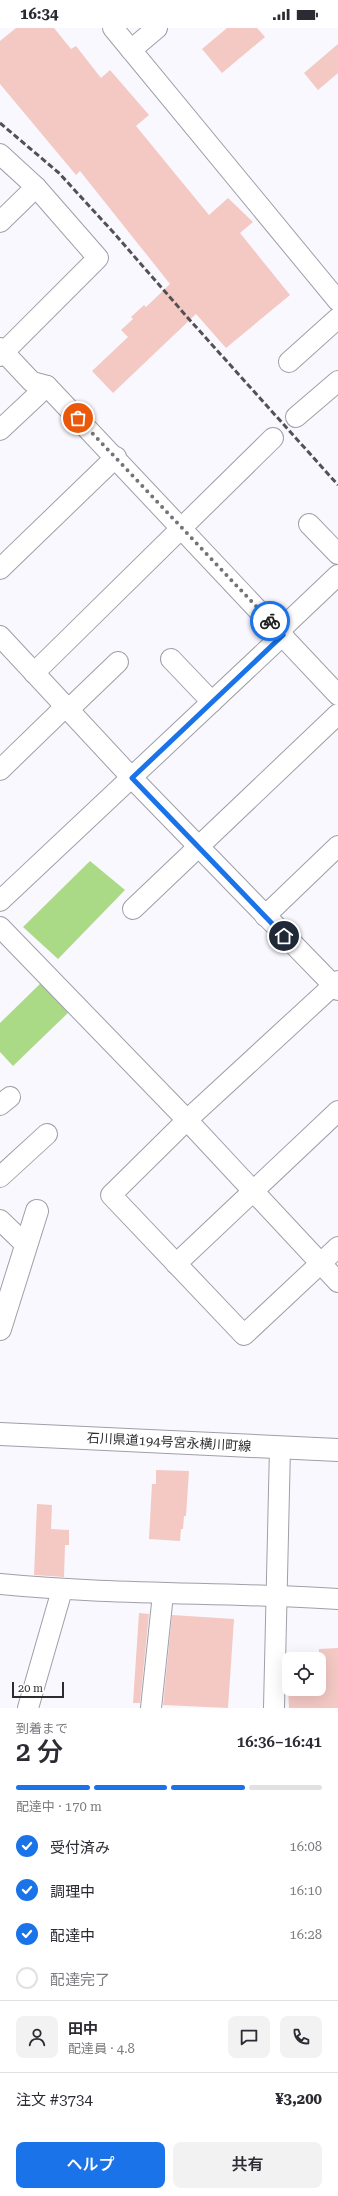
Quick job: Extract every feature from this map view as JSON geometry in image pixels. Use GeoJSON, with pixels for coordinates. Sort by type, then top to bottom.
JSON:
{"type":"FeatureCollection","features":[{"type":"Feature","properties":{"kind":"main road"},"geometry":{"type":"LineString","coordinates":[[0,1329],[37,1211]]}},
{"type":"Feature","properties":{"kind":"main road","name":"石川県道194号宮永横川町線"},"geometry":{"type":"LineString","coordinates":[[0,1434],[338,1450]]}},
{"type":"Feature","properties":{"kind":"street"},"geometry":{"type":"LineString","coordinates":[[113,28],[338,301]]}},
{"type":"Feature","properties":{"kind":"street"},"geometry":{"type":"LineString","coordinates":[[131,50],[157,28]]}},
{"type":"Feature","properties":{"kind":"street"},"geometry":{"type":"LineString","coordinates":[[0,154],[36,187],[98,258],[2,352],[32,382],[48,386],[338,695]]}},
{"type":"Feature","properties":{"kind":"street"},"geometry":{"type":"LineString","coordinates":[[0,222],[36,187]]}},
{"type":"Feature","properties":{"kind":"street"},"geometry":{"type":"LineString","coordinates":[[289,362],[338,318]]}},
{"type":"Feature","properties":{"kind":"street"},"geometry":{"type":"LineString","coordinates":[[296,417],[338,381]]}},
{"type":"Feature","properties":{"kind":"street"},"geometry":{"type":"LineString","coordinates":[[0,430],[48,386]]}},
{"type":"Feature","properties":{"kind":"street"},"geometry":{"type":"LineString","coordinates":[[34,673],[273,438]]}},
{"type":"Feature","properties":{"kind":"street"},"geometry":{"type":"LineString","coordinates":[[0,569],[116,457]]}},
{"type":"Feature","properties":{"kind":"street"},"geometry":{"type":"LineString","coordinates":[[309,524],[338,554]]}},
{"type":"Feature","properties":{"kind":"street"},"geometry":{"type":"LineString","coordinates":[[0,901],[212,702],[338,575]]}},
{"type":"Feature","properties":{"kind":"street"},"geometry":{"type":"LineString","coordinates":[[0,636],[198,847],[265,916],[336,985],[187,1120],[111,1195],[244,1335],[338,1247]]}},
{"type":"Feature","properties":{"kind":"street"},"geometry":{"type":"LineString","coordinates":[[171,659],[212,702]]}},
{"type":"Feature","properties":{"kind":"street"},"geometry":{"type":"LineString","coordinates":[[0,770],[118,662]]}},
{"type":"Feature","properties":{"kind":"street"},"geometry":{"type":"LineString","coordinates":[[133,909],[338,714]]}},
{"type":"Feature","properties":{"kind":"street"},"geometry":{"type":"LineString","coordinates":[[265,916],[338,846]]}},
{"type":"Feature","properties":{"kind":"street"},"geometry":{"type":"LineString","coordinates":[[0,927],[187,1120],[338,1282]]}},
{"type":"Feature","properties":{"kind":"street"},"geometry":{"type":"LineString","coordinates":[[176,1264],[254,1192],[338,1111]]}},
{"type":"Feature","properties":{"kind":"street"},"geometry":{"type":"LineString","coordinates":[[0,1177],[46,1134]]}},
{"type":"Feature","properties":{"kind":"street"},"geometry":{"type":"LineString","coordinates":[[0,1220],[26,1245]]}},
{"type":"Feature","properties":{"kind":"street"},"geometry":{"type":"LineString","coordinates":[[274,1708],[275,1595],[280,1447]]}},
{"type":"Feature","properties":{"kind":"street"},"geometry":{"type":"LineString","coordinates":[[0,1584],[62,1590],[163,1594],[275,1595],[338,1599]]}},
{"type":"Feature","properties":{"kind":"street"},"geometry":{"type":"LineString","coordinates":[[28,1708],[62,1590]]}},
{"type":"Feature","properties":{"kind":"street"},"geometry":{"type":"LineString","coordinates":[[151,1708],[163,1594]]}},
{"type":"Feature","properties":{"kind":"green space"},"geometry":{"type":"Polygon","coordinates":[[[90,861],[125,890],[58,959],[23,927],[90,861]]]}},
{"type":"Feature","properties":{"kind":"green space"},"geometry":{"type":"Polygon","coordinates":[[[44,980],[72,1009],[13,1066],[0,1052],[0,1023],[44,980]]]}},
{"type":"Feature","properties":{"kind":"building"},"geometry":{"type":"Polygon","coordinates":[[[16,28],[54,28],[71,49],[76,46],[101,78],[110,70],[149,115],[136,126],[209,215],[228,198],[253,222],[240,233],[290,295],[226,348],[196,314],[113,393],[92,371],[128,337],[121,330],[133,319],[131,317],[144,305],[146,307],[170,284],[80,171],[76,175],[0,84],[0,41],[16,28]]]}},
{"type":"Feature","properties":{"kind":"building"},"geometry":{"type":"Polygon","coordinates":[[[227,28],[257,28],[265,37],[222,73],[202,49],[227,28]]]}},
{"type":"Feature","properties":{"kind":"building"},"geometry":{"type":"Polygon","coordinates":[[[338,44],[338,73],[318,90],[304,73],[338,44]]]}},
{"type":"Feature","properties":{"kind":"building"},"geometry":{"type":"Polygon","coordinates":[[[156,1470],[189,1471],[186,1516],[184,1516],[180,1541],[149,1539],[152,1484],[156,1484],[156,1470]]]}},
{"type":"Feature","properties":{"kind":"building"},"geometry":{"type":"Polygon","coordinates":[[[37,1504],[52,1505],[51,1529],[69,1530],[69,1545],[65,1545],[64,1577],[34,1575],[37,1504]]]}},
{"type":"Feature","properties":{"kind":"building"},"geometry":{"type":"Polygon","coordinates":[[[139,1613],[149,1614],[140,1703],[133,1703],[139,1613]]]}},
{"type":"Feature","properties":{"kind":"building"},"geometry":{"type":"Polygon","coordinates":[[[172,1615],[234,1619],[228,1708],[163,1705],[172,1615]]]}},
{"type":"Feature","properties":{"kind":"building"},"geometry":{"type":"Polygon","coordinates":[[[338,1648],[338,1708],[289,1708],[288,1696],[326,1696],[326,1652],[319,1652],[319,1649],[338,1648]]]}},
{"type":"Feature","properties":{"kind":"railway"},"geometry":{"type":"LineString","coordinates":[[0,123],[59,173],[338,485]]}},
{"type":"Feature","properties":{"kind":"way so far"},"geometry":{"type":"LineString","coordinates":[[78,418],[109,449],[270,621]]}},
{"type":"Feature","properties":{"kind":"route"},"geometry":{"type":"LineString","coordinates":[[270,621],[283,635],[132,778],[284,936]]}}]}
